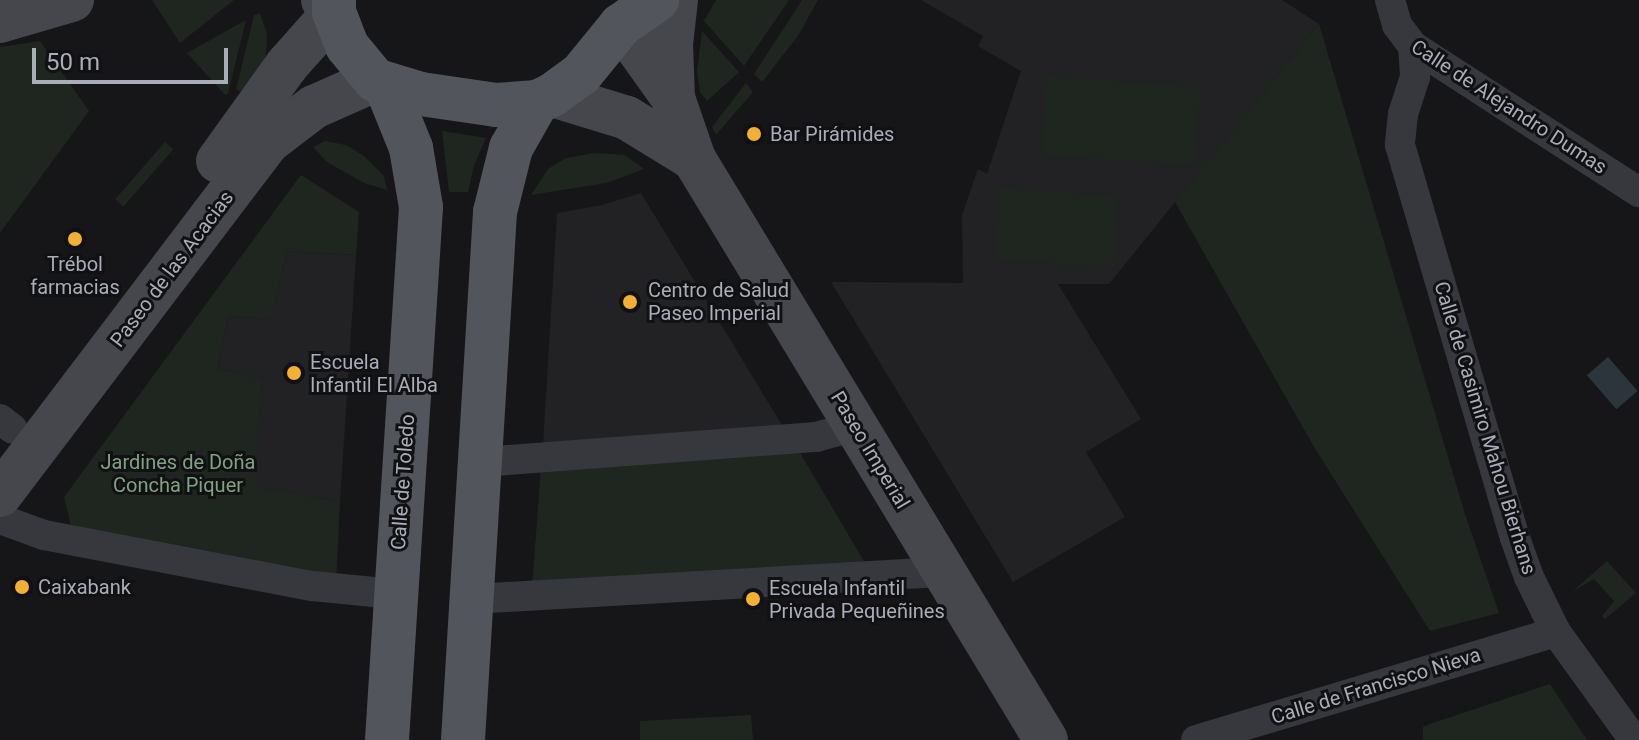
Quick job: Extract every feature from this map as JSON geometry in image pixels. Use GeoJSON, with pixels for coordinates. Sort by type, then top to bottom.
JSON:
{"type":"FeatureCollection","features":[{"type":"Feature","properties":{"kind":"main road"},"geometry":{"type":"LineString","coordinates":[[0,21],[72,0]]}},
{"type":"Feature","properties":{"kind":"main road"},"geometry":{"type":"LineString","coordinates":[[463,740],[495,212],[511,148],[545,98],[581,74],[615,12],[657,0]]}},
{"type":"Feature","properties":{"kind":"main road","name":"Paseo Imperial"},"geometry":{"type":"LineString","coordinates":[[673,98],[671,44],[676,0]]}},
{"type":"Feature","properties":{"kind":"main road","name":"Calle de Toledo"},"geometry":{"type":"LineString","coordinates":[[330,4],[347,46],[381,83],[411,148],[421,207],[387,740]]}},
{"type":"Feature","properties":{"kind":"main road","name":"Paseo de las Acacias"},"geometry":{"type":"LineString","coordinates":[[4,432],[245,126],[330,4]]}},
{"type":"Feature","properties":{"kind":"main road","name":"Paseo Imperial"},"geometry":{"type":"LineString","coordinates":[[615,12],[673,98],[694,159],[1046,740]]}},
{"type":"Feature","properties":{"kind":"main road"},"geometry":{"type":"LineString","coordinates":[[381,83],[496,105],[545,98]]}},
{"type":"Feature","properties":{"kind":"main road","name":"Paseo de las Acacias"},"geometry":{"type":"LineString","coordinates":[[0,495],[268,142],[314,107],[381,83]]}},
{"type":"Feature","properties":{"kind":"main road","name":"Paseo Imperial"},"geometry":{"type":"LineString","coordinates":[[545,98],[627,118],[694,159]]}},
{"type":"Feature","properties":{"kind":"street","name":"Calle de Alejandro Dumas"},"geometry":{"type":"LineString","coordinates":[[1394,4],[1401,32],[1413,46],[1639,192]]}},
{"type":"Feature","properties":{"kind":"street","name":"Calle de Casimiro Mahou Bierhans"},"geometry":{"type":"LineString","coordinates":[[1413,46],[1412,93],[1403,114],[1400,145],[1515,538],[1529,577],[1556,632],[1634,740]]}},
{"type":"Feature","properties":{"kind":"street"},"geometry":{"type":"LineString","coordinates":[[1412,93],[1427,84],[1455,75]]}},
{"type":"Feature","properties":{"kind":"street"},"geometry":{"type":"LineString","coordinates":[[482,462],[816,437],[856,426]]}},
{"type":"Feature","properties":{"kind":"street"},"geometry":{"type":"LineString","coordinates":[[0,519],[44,535],[312,586],[395,594]]}},
{"type":"Feature","properties":{"kind":"street"},"geometry":{"type":"LineString","coordinates":[[472,599],[944,572]]}},
{"type":"Feature","properties":{"kind":"street","name":"Calle de Francisco Nieva"},"geometry":{"type":"LineString","coordinates":[[1196,740],[1556,632]]}},
{"type":"Feature","properties":{"kind":"shaded area"},"geometry":{"type":"Polygon","coordinates":[[[921,0],[1282,0],[1319,24],[1109,284],[1058,284],[1141,419],[1086,452],[1125,517],[1013,582],[831,282],[963,283],[962,215],[978,169],[987,174],[1021,71],[978,46],[983,36],[921,0]]]}},
{"type":"Feature","properties":{"kind":"shaded area","name":"Centro de Salud Paseo Imperial"},"geometry":{"type":"Polygon","coordinates":[[[641,193],[785,430],[543,445],[557,213],[602,205],[641,193]]]}},
{"type":"Feature","properties":{"kind":"shaded area","name":"Escuela Infantil El Alba"},"geometry":{"type":"Polygon","coordinates":[[[287,251],[356,255],[340,502],[254,486],[262,378],[218,369],[228,316],[271,319],[287,251]]]}},
{"type":"Feature","properties":{"kind":"shaded area"},"geometry":{"type":"Polygon","coordinates":[[[1608,357],[1638,391],[1616,409],[1587,375],[1608,357]]]}},
{"type":"Feature","properties":{"kind":"green space"},"geometry":{"type":"Polygon","coordinates":[[[152,0],[234,0],[180,43],[152,0]]]}},
{"type":"Feature","properties":{"kind":"green space"},"geometry":{"type":"Polygon","coordinates":[[[716,0],[789,0],[744,66],[704,21],[716,0]]]}},
{"type":"Feature","properties":{"kind":"green space"},"geometry":{"type":"Polygon","coordinates":[[[802,0],[818,0],[798,36],[762,82],[754,74],[802,0]]]}},
{"type":"Feature","properties":{"kind":"green space"},"geometry":{"type":"Polygon","coordinates":[[[260,13],[267,34],[266,56],[258,75],[241,91],[236,90],[254,15],[260,13]]]}},
{"type":"Feature","properties":{"kind":"green space"},"geometry":{"type":"Polygon","coordinates":[[[246,20],[228,94],[225,95],[187,53],[246,20]]]}},
{"type":"Feature","properties":{"kind":"green space"},"geometry":{"type":"Polygon","coordinates":[[[1319,24],[1465,514],[1499,613],[1430,631],[1314,447],[1175,202],[1319,24]]]}},
{"type":"Feature","properties":{"kind":"green space"},"geometry":{"type":"Polygon","coordinates":[[[702,31],[739,72],[707,101],[700,92],[697,72],[702,31]]]}},
{"type":"Feature","properties":{"kind":"green space"},"geometry":{"type":"Polygon","coordinates":[[[40,41],[89,111],[0,233],[0,47],[40,41]]]}},
{"type":"Feature","properties":{"kind":"green space"},"geometry":{"type":"Polygon","coordinates":[[[1046,76],[1201,87],[1195,166],[1040,155],[1046,76]]]}},
{"type":"Feature","properties":{"kind":"green space"},"geometry":{"type":"Polygon","coordinates":[[[746,83],[753,92],[716,135],[712,127],[746,83]]]}},
{"type":"Feature","properties":{"kind":"green space"},"geometry":{"type":"Polygon","coordinates":[[[442,131],[486,138],[474,165],[468,192],[449,192],[442,131]]]}},
{"type":"Feature","properties":{"kind":"green space"},"geometry":{"type":"Polygon","coordinates":[[[325,141],[346,145],[364,156],[384,176],[387,190],[364,183],[327,162],[313,147],[325,141]]]}},
{"type":"Feature","properties":{"kind":"green space"},"geometry":{"type":"Polygon","coordinates":[[[165,142],[173,149],[123,207],[115,199],[165,142]]]}},
{"type":"Feature","properties":{"kind":"green space"},"geometry":{"type":"Polygon","coordinates":[[[595,153],[625,155],[644,169],[606,183],[531,195],[548,169],[566,158],[595,153]]]}},
{"type":"Feature","properties":{"kind":"green space","name":"Jardines de Doña Concha Piquer"},"geometry":{"type":"Polygon","coordinates":[[[301,175],[359,212],[356,255],[287,251],[271,319],[228,316],[218,369],[262,378],[255,486],[340,502],[336,582],[73,534],[64,497],[301,175]]]}},
{"type":"Feature","properties":{"kind":"green space"},"geometry":{"type":"Polygon","coordinates":[[[1000,188],[1119,196],[1114,267],[995,259],[1000,188]]]}},
{"type":"Feature","properties":{"kind":"green space"},"geometry":{"type":"Polygon","coordinates":[[[799,451],[868,568],[532,587],[541,467],[799,451]]]}},
{"type":"Feature","properties":{"kind":"green space"},"geometry":{"type":"Polygon","coordinates":[[[1607,561],[1636,593],[1605,619],[1602,616],[1614,601],[1594,579],[1572,592],[1607,561]]]}},
{"type":"Feature","properties":{"kind":"green space"},"geometry":{"type":"Polygon","coordinates":[[[1550,684],[1587,740],[1423,740],[1423,727],[1550,684]]]}},
{"type":"Feature","properties":{"kind":"green space"},"geometry":{"type":"Polygon","coordinates":[[[751,715],[753,740],[640,740],[640,721],[751,715]]]}},
{"type":"Feature","properties":{"kind":"place","name":"Bar Pirámides"},"geometry":{"type":"Point","coordinates":[754,134]}},
{"type":"Feature","properties":{"kind":"place","name":"Trébol farmacias"},"geometry":{"type":"Point","coordinates":[75,239]}},
{"type":"Feature","properties":{"kind":"place","name":"Centro de Salud Paseo Imperial"},"geometry":{"type":"Point","coordinates":[630,302]}},
{"type":"Feature","properties":{"kind":"place","name":"Escuela Infantil El Alba"},"geometry":{"type":"Point","coordinates":[294,373]}},
{"type":"Feature","properties":{"kind":"place","name":"Caixabank"},"geometry":{"type":"Point","coordinates":[22,587]}},
{"type":"Feature","properties":{"kind":"place","name":"Escuela Infantil Privada Pequeñines"},"geometry":{"type":"Point","coordinates":[753,599]}}]}
